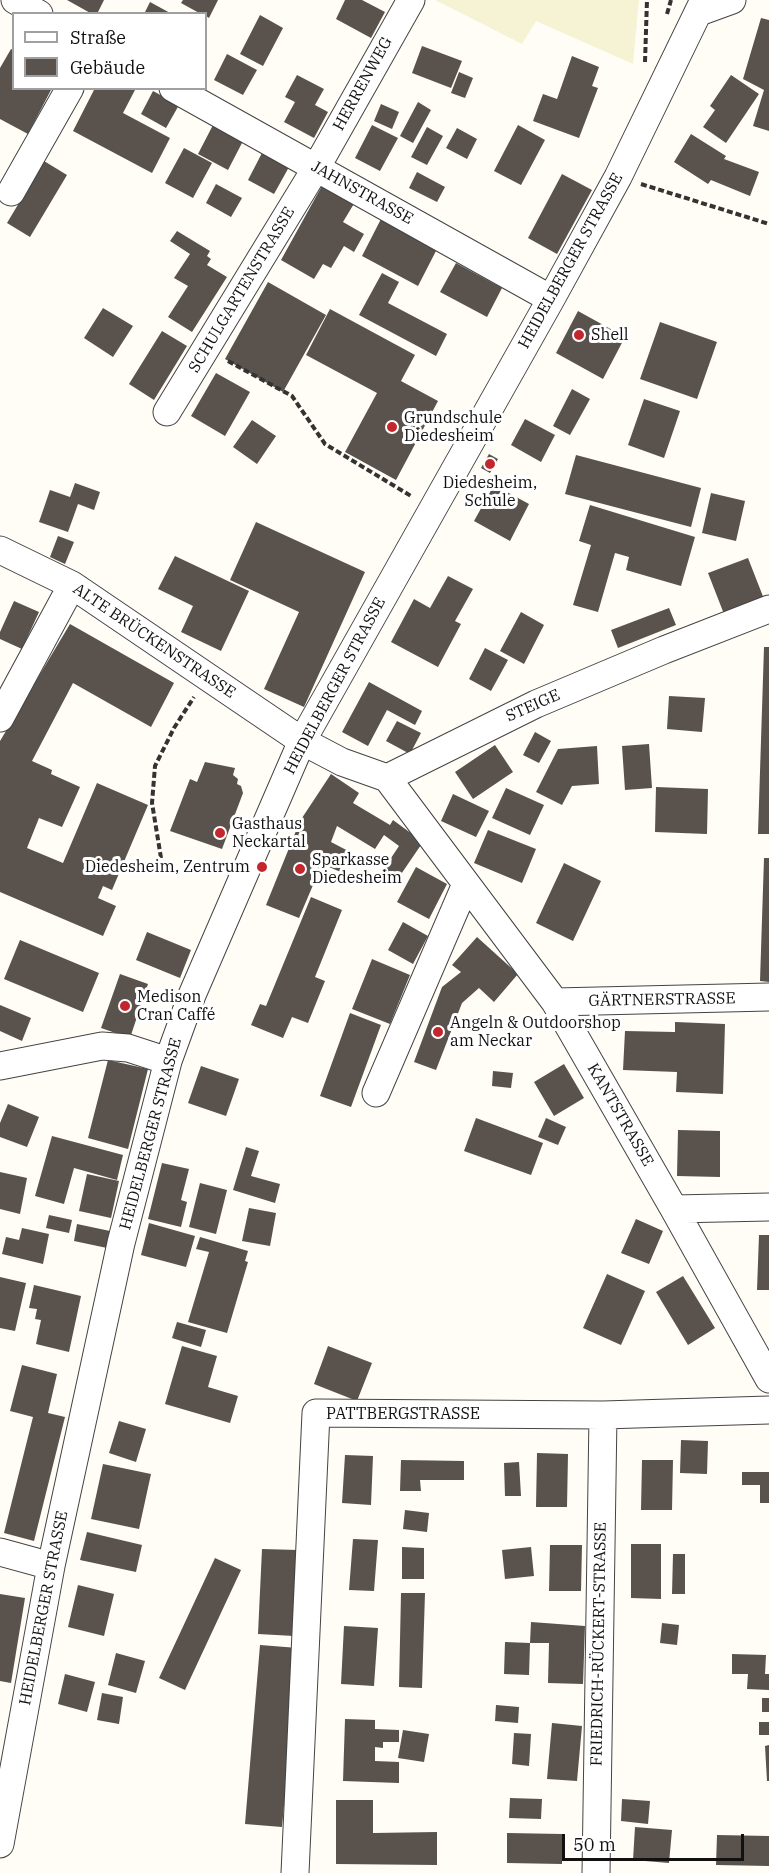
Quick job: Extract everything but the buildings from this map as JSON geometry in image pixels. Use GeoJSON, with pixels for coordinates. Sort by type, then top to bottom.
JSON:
{"type":"FeatureCollection","features":[{"type":"Feature","properties":{"kind":"street"},"geometry":{"type":"LineString","coordinates":[[15,0],[36,12]]}},
{"type":"Feature","properties":{"kind":"street","name":"HERRENWEG"},"geometry":{"type":"LineString","coordinates":[[316,168],[411,0]]}},
{"type":"Feature","properties":{"kind":"street"},"geometry":{"type":"LineString","coordinates":[[702,6],[732,0]]}},
{"type":"Feature","properties":{"kind":"street","name":"HEIDELBERGER STRASSE"},"geometry":{"type":"LineString","coordinates":[[0,1844],[51,1566],[122,1243],[168,1061],[192,995],[302,741],[552,299],[618,177],[702,6]]}},
{"type":"Feature","properties":{"kind":"street"},"geometry":{"type":"LineString","coordinates":[[11,192],[69,90]]}},
{"type":"Feature","properties":{"kind":"street","name":"JAHNSTRASSE"},"geometry":{"type":"LineString","coordinates":[[177,90],[552,299]]}},
{"type":"Feature","properties":{"kind":"street","name":"SCHULGARTENSTRASSE"},"geometry":{"type":"LineString","coordinates":[[167,412],[316,168]]}},
{"type":"Feature","properties":{"kind":"street","name":"ALTE BRÜCKENSTRASSE"},"geometry":{"type":"LineString","coordinates":[[0,550],[72,585],[302,741]]}},
{"type":"Feature","properties":{"kind":"street"},"geometry":{"type":"LineString","coordinates":[[0,718],[72,585]]}},
{"type":"Feature","properties":{"kind":"street","name":"STEIGE"},"geometry":{"type":"LineString","coordinates":[[387,778],[536,704],[769,609]]}},
{"type":"Feature","properties":{"kind":"street"},"geometry":{"type":"LineString","coordinates":[[302,741],[342,762],[387,778]]}},
{"type":"Feature","properties":{"kind":"street","name":"KANTSTRASSE"},"geometry":{"type":"LineString","coordinates":[[387,778],[555,1002],[769,1379]]}},
{"type":"Feature","properties":{"kind":"street"},"geometry":{"type":"LineString","coordinates":[[376,1093],[466,884]]}},
{"type":"Feature","properties":{"kind":"street","name":"GÄRTNERSTRASSE"},"geometry":{"type":"LineString","coordinates":[[555,1002],[769,997]]}},
{"type":"Feature","properties":{"kind":"street"},"geometry":{"type":"LineString","coordinates":[[0,1065],[102,1046],[128,1048],[168,1061]]}},
{"type":"Feature","properties":{"kind":"street"},"geometry":{"type":"LineString","coordinates":[[674,1209],[769,1207]]}},
{"type":"Feature","properties":{"kind":"street","name":"PATTBERGSTRASSE"},"geometry":{"type":"LineString","coordinates":[[295,1873],[316,1413],[603,1415],[769,1410]]}},
{"type":"Feature","properties":{"kind":"street","name":"FRIEDRICH-RÜCKERT-STRASSE"},"geometry":{"type":"LineString","coordinates":[[596,1873],[603,1415]]}},
{"type":"Feature","properties":{"kind":"street"},"geometry":{"type":"LineString","coordinates":[[0,1552],[51,1566]]}},
{"type":"Feature","properties":{"kind":"path"},"geometry":{"type":"LineString","coordinates":[[618,177],[769,224]]}},
{"type":"Feature","properties":{"kind":"path"},"geometry":{"type":"LineString","coordinates":[[206,349],[292,396],[325,444],[432,509]]}},
{"type":"Feature","properties":{"kind":"path"},"geometry":{"type":"LineString","coordinates":[[161,858],[152,803],[155,766],[174,728],[207,676]]}},
{"type":"Feature","properties":{"kind":"shaded area"},"geometry":{"type":"Polygon","coordinates":[[[435,0],[639,0],[633,64],[536,21],[522,44],[435,0]]]}},
{"type":"Feature","properties":{"kind":"place","name":"Shell"},"geometry":{"type":"Point","coordinates":[579,335]}},
{"type":"Feature","properties":{"kind":"place","name":"Grundschule Diedesheim"},"geometry":{"type":"Point","coordinates":[392,427]}},
{"type":"Feature","properties":{"kind":"place","name":"Diedesheim, Schule"},"geometry":{"type":"Point","coordinates":[490,464]}},
{"type":"Feature","properties":{"kind":"place","name":"Gasthaus Neckartal"},"geometry":{"type":"Point","coordinates":[220,833]}},
{"type":"Feature","properties":{"kind":"place","name":"Diedesheim, Zentrum"},"geometry":{"type":"Point","coordinates":[262,867]}},
{"type":"Feature","properties":{"kind":"place","name":"Sparkasse Diedesheim"},"geometry":{"type":"Point","coordinates":[300,869]}},
{"type":"Feature","properties":{"kind":"place","name":"Medison Cran Caffé"},"geometry":{"type":"Point","coordinates":[125,1006]}},
{"type":"Feature","properties":{"kind":"place","name":"Angeln & Outdoorshop am Neckar"},"geometry":{"type":"Point","coordinates":[438,1032]}}]}
